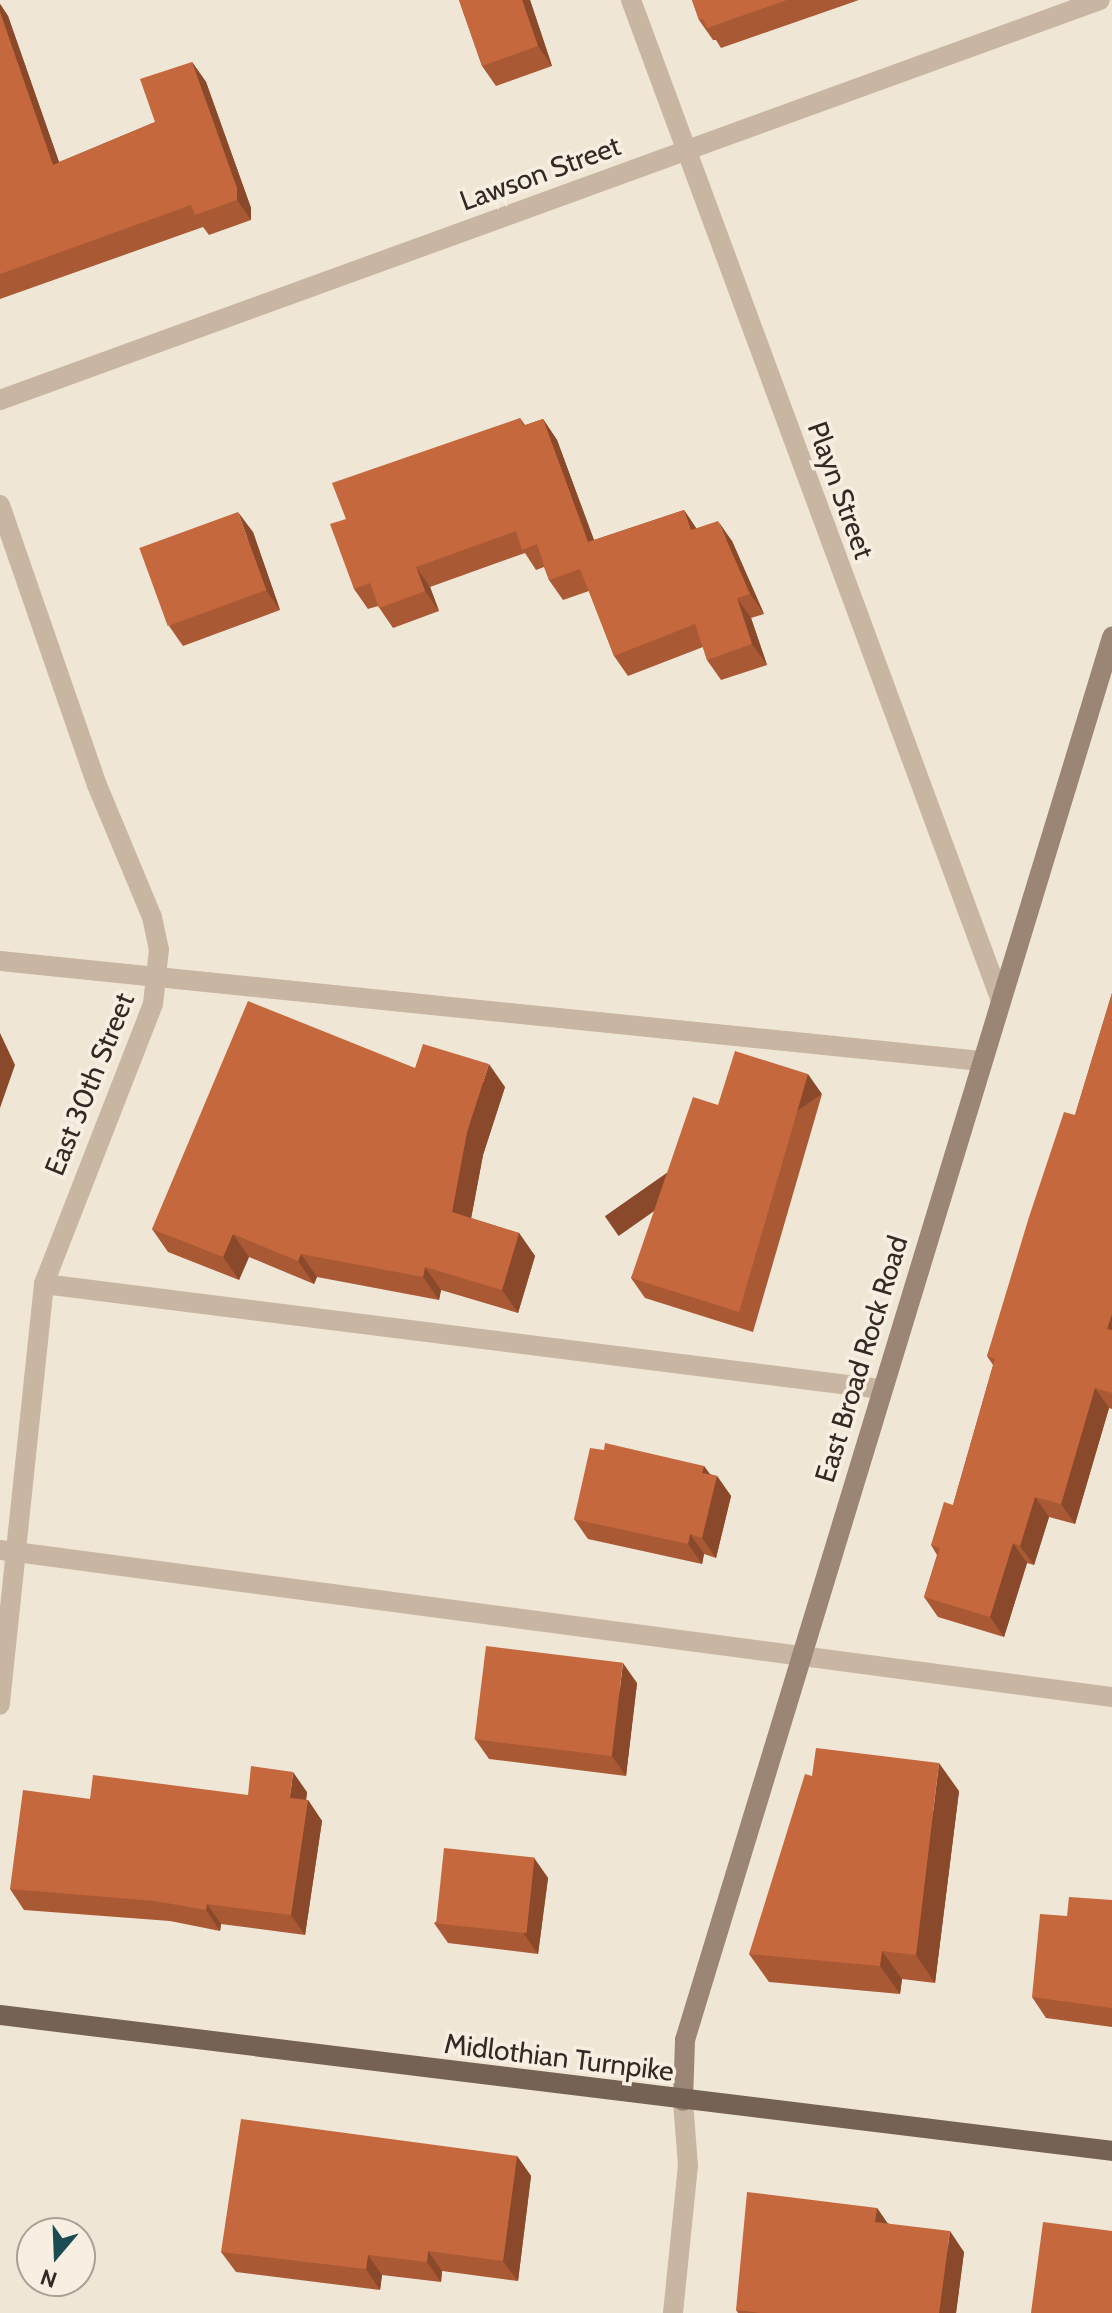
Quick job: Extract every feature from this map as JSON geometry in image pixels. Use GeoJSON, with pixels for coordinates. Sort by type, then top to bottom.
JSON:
{"type":"FeatureCollection","features":[{"type":"Feature","properties":{"kind":"main road","name":"East Broad Rock Road"},"geometry":{"type":"LineString","coordinates":[[683,2101],[685,2040],[1112,637]]}},
{"type":"Feature","properties":{"kind":"main road","name":"Midlothian Turnpike"},"geometry":{"type":"LineString","coordinates":[[0,2015],[683,2101],[1112,2151]]}},
{"type":"Feature","properties":{"kind":"street","name":"Playn Street"},"geometry":{"type":"LineString","coordinates":[[631,0],[1000,998]]}},
{"type":"Feature","properties":{"kind":"street","name":"Lawson Street"},"geometry":{"type":"LineString","coordinates":[[0,400],[1100,0]]}},
{"type":"Feature","properties":{"kind":"street","name":"East 30th Street"},"geometry":{"type":"LineString","coordinates":[[0,505],[97,785],[152,917],[159,977],[144,1030],[44,1284],[8,1551],[0,1705]]}},
{"type":"Feature","properties":{"kind":"street"},"geometry":{"type":"LineString","coordinates":[[0,961],[981,1061]]}},
{"type":"Feature","properties":{"kind":"street"},"geometry":{"type":"LineString","coordinates":[[44,1284],[881,1389]]}},
{"type":"Feature","properties":{"kind":"street"},"geometry":{"type":"LineString","coordinates":[[8,1551],[799,1659],[1112,1697]]}},
{"type":"Feature","properties":{"kind":"street"},"geometry":{"type":"LineString","coordinates":[[673,2313],[688,2166],[683,2101]]}},
{"type":"Feature","properties":{"kind":"building"},"geometry":{"type":"Polygon","coordinates":[[[459,0],[522,0],[538,46],[482,66],[459,0]]]}},
{"type":"Feature","properties":{"kind":"building"},"geometry":{"type":"Polygon","coordinates":[[[692,0],[787,0],[707,28],[703,19],[699,20],[692,0]]]}},
{"type":"Feature","properties":{"kind":"building"},"geometry":{"type":"Polygon","coordinates":[[[0,12],[53,165],[155,122],[140,79],[192,62],[237,188],[237,200],[195,215],[191,205],[0,274],[0,12]]]}},
{"type":"Feature","properties":{"kind":"building"},"geometry":{"type":"Polygon","coordinates":[[[520,418],[523,426],[543,419],[588,542],[684,510],[691,530],[718,521],[750,594],[737,598],[752,644],[707,660],[695,624],[614,656],[580,569],[549,580],[537,544],[522,550],[516,531],[416,567],[425,591],[379,608],[370,583],[354,589],[330,524],[346,519],[332,483],[520,418]]]}},
{"type":"Feature","properties":{"kind":"building"},"geometry":{"type":"Polygon","coordinates":[[[238,512],[266,590],[168,626],[139,548],[238,512]]]}},
{"type":"Feature","properties":{"kind":"building"},"geometry":{"type":"Polygon","coordinates":[[[1112,993],[1112,1314],[1107,1329],[1112,1330],[1112,1393],[1095,1388],[1061,1504],[1035,1497],[1020,1546],[1013,1543],[990,1617],[924,1597],[940,1548],[931,1545],[944,1502],[953,1505],[995,1359],[987,1356],[1029,1217],[1064,1112],[1075,1115],[1112,993]]]}},
{"type":"Feature","properties":{"kind":"building"},"geometry":{"type":"Polygon","coordinates":[[[248,1001],[415,1068],[423,1044],[489,1064],[467,1132],[452,1212],[519,1233],[502,1290],[425,1267],[423,1277],[301,1254],[298,1261],[233,1234],[223,1257],[152,1229],[248,1001]]]}},
{"type":"Feature","properties":{"kind":"building"},"geometry":{"type":"Polygon","coordinates":[[[735,1051],[808,1074],[739,1312],[631,1278],[693,1097],[718,1105],[735,1051]]]}},
{"type":"Feature","properties":{"kind":"building"},"geometry":{"type":"Polygon","coordinates":[[[605,1443],[704,1466],[702,1473],[717,1476],[702,1538],[690,1534],[688,1544],[574,1519],[590,1448],[604,1450],[605,1443]]]}},
{"type":"Feature","properties":{"kind":"building"},"geometry":{"type":"Polygon","coordinates":[[[486,1646],[623,1663],[612,1756],[475,1739],[486,1646]]]}},
{"type":"Feature","properties":{"kind":"building"},"geometry":{"type":"Polygon","coordinates":[[[816,1748],[939,1763],[916,1955],[882,1951],[880,1966],[749,1954],[805,1774],[812,1776],[816,1748]]]}},
{"type":"Feature","properties":{"kind":"building"},"geometry":{"type":"Polygon","coordinates":[[[251,1766],[293,1772],[290,1798],[308,1800],[291,1915],[207,1904],[206,1910],[155,1901],[10,1889],[23,1790],[90,1799],[93,1775],[248,1795],[251,1766]]]}},
{"type":"Feature","properties":{"kind":"building"},"geometry":{"type":"Polygon","coordinates":[[[444,1848],[535,1858],[527,1933],[436,1924],[444,1848]]]}},
{"type":"Feature","properties":{"kind":"building"},"geometry":{"type":"Polygon","coordinates":[[[1069,1897],[1112,1900],[1112,2008],[1032,1997],[1040,1914],[1067,1916],[1069,1897]]]}},
{"type":"Feature","properties":{"kind":"building"},"geometry":{"type":"Polygon","coordinates":[[[241,2119],[517,2156],[503,2261],[428,2251],[427,2262],[368,2255],[366,2269],[221,2252],[241,2119]]]}},
{"type":"Feature","properties":{"kind":"building"},"geometry":{"type":"Polygon","coordinates":[[[747,2192],[877,2208],[875,2222],[950,2231],[939,2313],[761,2313],[736,2310],[747,2192]]]}},
{"type":"Feature","properties":{"kind":"building"},"geometry":{"type":"Polygon","coordinates":[[[1043,2222],[1112,2231],[1112,2313],[1031,2313],[1043,2222]]]}}]}
